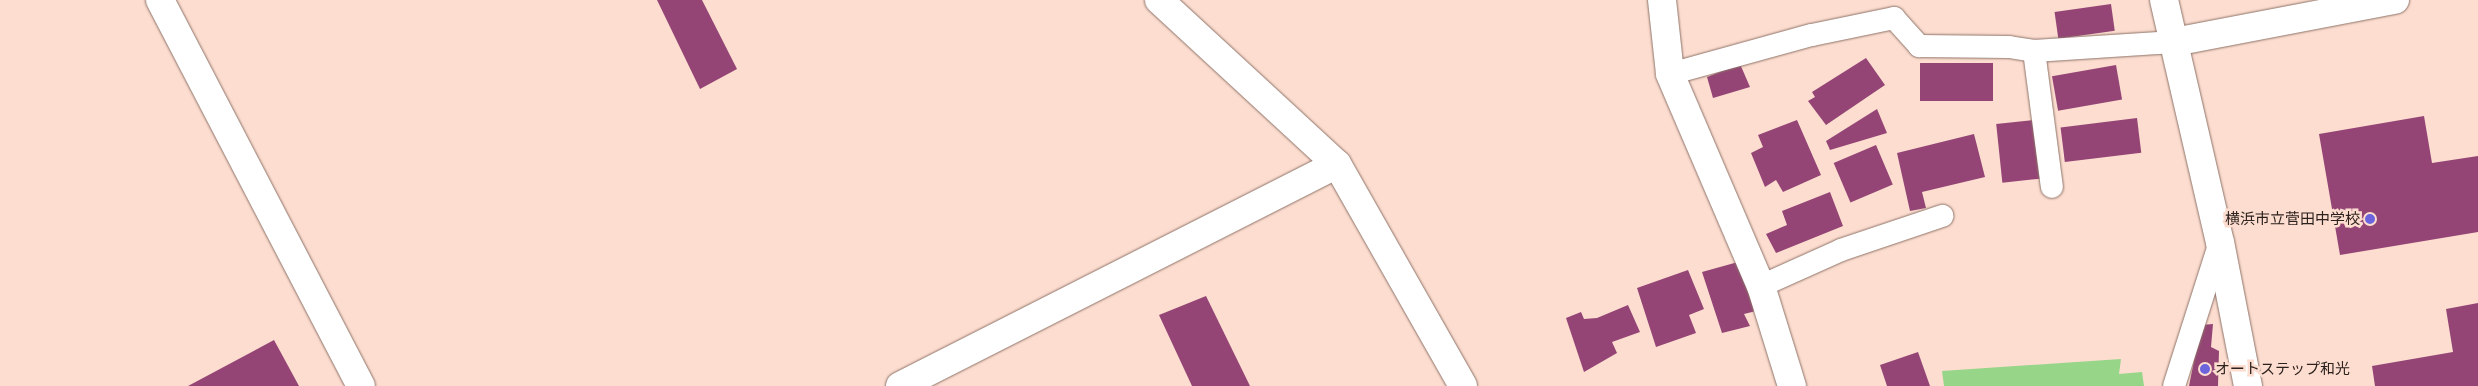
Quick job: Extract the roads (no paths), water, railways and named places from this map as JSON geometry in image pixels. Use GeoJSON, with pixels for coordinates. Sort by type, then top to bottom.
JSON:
{"type":"FeatureCollection","features":[{"type":"Feature","properties":{"kind":"street"},"geometry":{"type":"LineString","coordinates":[[160,0],[361,386]]}},
{"type":"Feature","properties":{"kind":"street"},"geometry":{"type":"LineString","coordinates":[[1159,0],[1337,164],[1463,386]]}},
{"type":"Feature","properties":{"kind":"street"},"geometry":{"type":"LineString","coordinates":[[1662,0],[1670,74],[1761,286],[1791,386]]}},
{"type":"Feature","properties":{"kind":"street"},"geometry":{"type":"LineString","coordinates":[[2164,0],[2220,242],[2248,386]]}},
{"type":"Feature","properties":{"kind":"street"},"geometry":{"type":"LineString","coordinates":[[2174,42],[2395,0]]}},
{"type":"Feature","properties":{"kind":"street"},"geometry":{"type":"LineString","coordinates":[[900,386],[1337,164]]}},
{"type":"Feature","properties":{"kind":"lane"},"geometry":{"type":"LineString","coordinates":[[1670,74],[1812,35],[1894,18],[1919,46],[2009,47],[2034,51],[2174,42]]}},
{"type":"Feature","properties":{"kind":"lane"},"geometry":{"type":"LineString","coordinates":[[2034,51],[2052,187]]}},
{"type":"Feature","properties":{"kind":"lane"},"geometry":{"type":"LineString","coordinates":[[1761,286],[1841,250],[1942,216]]}},
{"type":"Feature","properties":{"kind":"lane"},"geometry":{"type":"LineString","coordinates":[[2174,386],[2220,242]]}},
{"type":"Feature","properties":{"kind":"place","name":"横浜市立菅田中学校"},"geometry":{"type":"Point","coordinates":[2370,219]}},
{"type":"Feature","properties":{"kind":"place","name":"オートステップ和光"},"geometry":{"type":"Point","coordinates":[2205,369]}}]}
